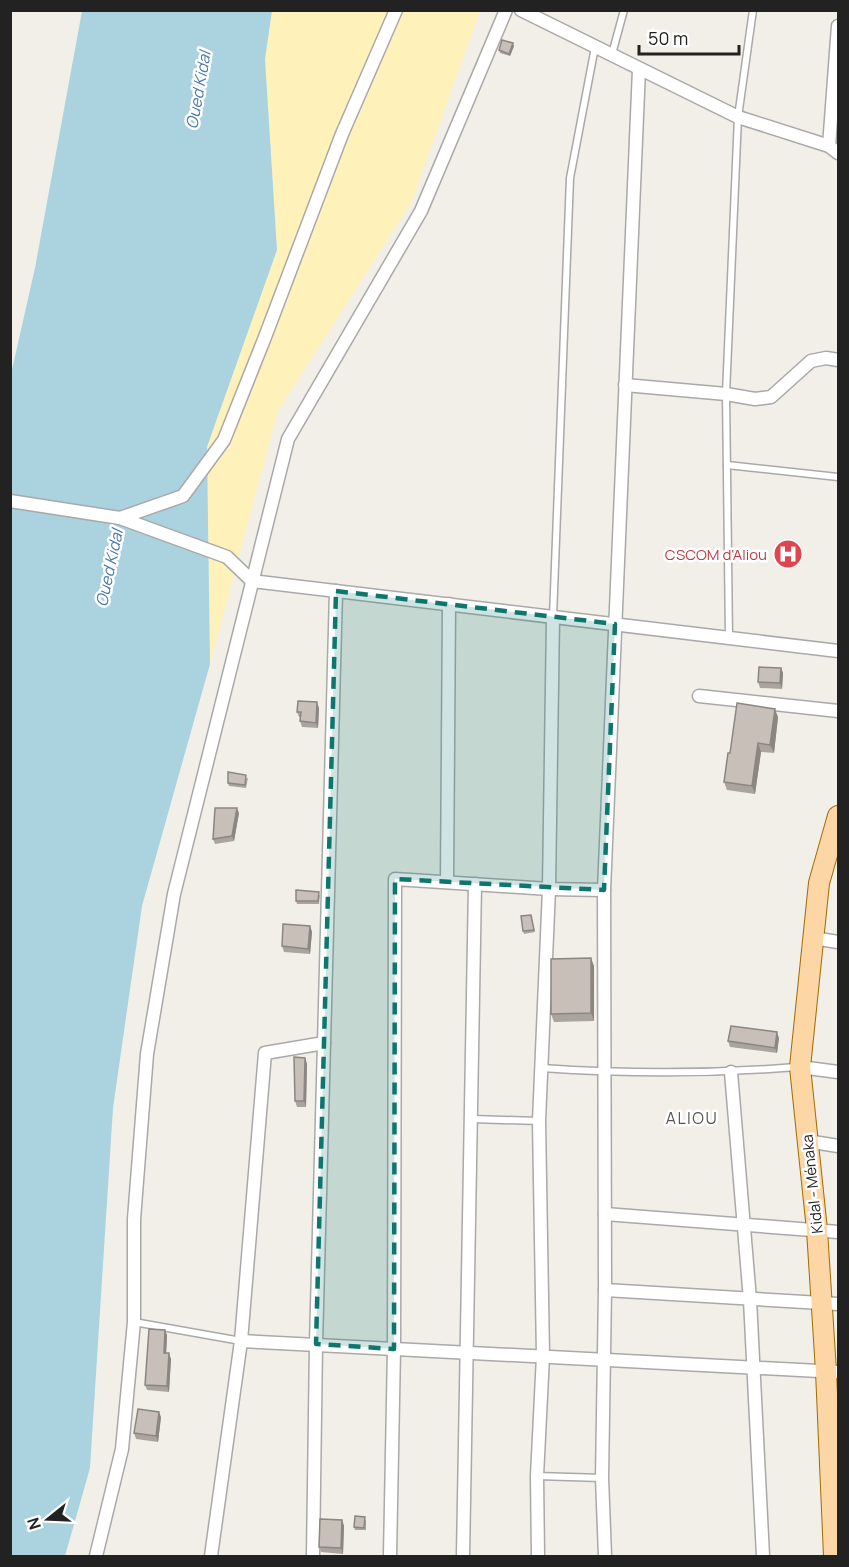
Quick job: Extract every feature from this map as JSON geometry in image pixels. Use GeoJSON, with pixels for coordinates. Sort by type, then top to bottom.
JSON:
{"type":"FeatureCollection","features":[{"type":"Feature","properties":{"kind":"main road","name":"Kidal - Ménaka"},"geometry":{"type":"LineString","coordinates":[[834,1557],[830,1304],[817,1230],[800,1067],[819,883],[838,816]]}},
{"type":"Feature","properties":{"kind":"street"},"geometry":{"type":"LineString","coordinates":[[120,518],[183,496],[224,440],[266,337],[342,134],[396,10]]}},
{"type":"Feature","properties":{"kind":"street"},"geometry":{"type":"LineString","coordinates":[[96,1557],[122,1449],[134,1322],[135,1219],[147,1054],[174,894],[288,439],[421,211],[506,10]]}},
{"type":"Feature","properties":{"kind":"street"},"geometry":{"type":"LineString","coordinates":[[522,10],[738,117],[834,149],[838,26]]}},
{"type":"Feature","properties":{"kind":"street"},"geometry":{"type":"LineString","coordinates":[[605,1557],[602,1478],[604,890],[639,69]]}},
{"type":"Feature","properties":{"kind":"street"},"geometry":{"type":"LineString","coordinates":[[625,385],[726,394],[755,399],[771,396],[811,361],[826,358],[838,360]]}},
{"type":"Feature","properties":{"kind":"street"},"geometry":{"type":"LineString","coordinates":[[10,501],[120,518],[227,557],[252,581],[838,651]]}},
{"type":"Feature","properties":{"kind":"street"},"geometry":{"type":"LineString","coordinates":[[313,1557],[316,1344],[336,591]]}},
{"type":"Feature","properties":{"kind":"street"},"geometry":{"type":"LineString","coordinates":[[447,882],[449,604]]}},
{"type":"Feature","properties":{"kind":"street"},"geometry":{"type":"LineString","coordinates":[[538,1557],[537,1476],[543,1356],[539,1121],[549,889],[553,617]]}},
{"type":"Feature","properties":{"kind":"street"},"geometry":{"type":"LineString","coordinates":[[699,696],[838,711]]}},
{"type":"Feature","properties":{"kind":"street"},"geometry":{"type":"LineString","coordinates":[[390,1557],[394,1349],[395,879],[549,889],[604,890]]}},
{"type":"Feature","properties":{"kind":"street"},"geometry":{"type":"LineString","coordinates":[[463,1557],[475,884]]}},
{"type":"Feature","properties":{"kind":"street"},"geometry":{"type":"LineString","coordinates":[[813,938],[838,942]]}},
{"type":"Feature","properties":{"kind":"street"},"geometry":{"type":"LineString","coordinates":[[213,1556],[241,1341],[265,1053],[324,1043]]}},
{"type":"Feature","properties":{"kind":"street"},"geometry":{"type":"LineString","coordinates":[[800,1067],[838,1072]]}},
{"type":"Feature","properties":{"kind":"street"},"geometry":{"type":"LineString","coordinates":[[731,1072],[750,1300],[763,1557]]}},
{"type":"Feature","properties":{"kind":"street"},"geometry":{"type":"LineString","coordinates":[[807,1141],[838,1146]]}},
{"type":"Feature","properties":{"kind":"street"},"geometry":{"type":"LineString","coordinates":[[604,1214],[838,1232]]}},
{"type":"Feature","properties":{"kind":"street"},"geometry":{"type":"LineString","coordinates":[[604,1290],[830,1304]]}},
{"type":"Feature","properties":{"kind":"street"},"geometry":{"type":"LineString","coordinates":[[241,1341],[603,1358],[832,1372]]}},
{"type":"Feature","properties":{"kind":"lane"},"geometry":{"type":"LineString","coordinates":[[612,55],[624,10]]}},
{"type":"Feature","properties":{"kind":"lane"},"geometry":{"type":"LineString","coordinates":[[729,638],[726,394],[738,117],[753,10]]}},
{"type":"Feature","properties":{"kind":"lane"},"geometry":{"type":"LineString","coordinates":[[553,617],[570,178],[595,46]]}},
{"type":"Feature","properties":{"kind":"lane"},"geometry":{"type":"LineString","coordinates":[[726,465],[838,477]]}},
{"type":"Feature","properties":{"kind":"lane"},"geometry":{"type":"LineString","coordinates":[[542,1068],[603,1072],[731,1072],[800,1067]]}},
{"type":"Feature","properties":{"kind":"lane"},"geometry":{"type":"LineString","coordinates":[[472,1119],[539,1121]]}},
{"type":"Feature","properties":{"kind":"lane"},"geometry":{"type":"LineString","coordinates":[[134,1322],[241,1341]]}},
{"type":"Feature","properties":{"kind":"lane"},"geometry":{"type":"LineString","coordinates":[[537,1476],[602,1478]]}},
{"type":"Feature","properties":{"kind":"highlighted area"},"geometry":{"type":"Polygon","coordinates":[[[336,591],[615,624],[604,890],[395,879],[394,1349],[316,1344],[336,591]]]}},
{"type":"Feature","properties":{"kind":"sand"},"geometry":{"type":"Polygon","coordinates":[[[272,11],[480,11],[412,201],[278,411],[210,664],[207,447],[277,250],[265,59],[272,11]]]}},
{"type":"Feature","properties":{"kind":"water","name":"Oued Kidal"},"geometry":{"type":"Polygon","coordinates":[[[82,11],[272,11],[265,59],[277,250],[207,447],[210,664],[142,906],[113,1108],[90,1468],[65,1556],[11,1556],[11,374],[35,268],[82,11]]]}},
{"type":"Feature","properties":{"kind":"building"},"geometry":{"type":"Polygon","coordinates":[[[502,40],[513,43],[509,54],[499,50],[502,40]]]}},
{"type":"Feature","properties":{"kind":"building"},"geometry":{"type":"Polygon","coordinates":[[[759,667],[781,668],[780,683],[758,682],[759,667]]]}},
{"type":"Feature","properties":{"kind":"building"},"geometry":{"type":"Polygon","coordinates":[[[298,701],[317,702],[316,723],[300,721],[301,712],[297,712],[298,701]]]}},
{"type":"Feature","properties":{"kind":"building"},"geometry":{"type":"Polygon","coordinates":[[[737,703],[775,709],[770,745],[758,743],[752,786],[724,782],[737,703]]]}},
{"type":"Feature","properties":{"kind":"building"},"geometry":{"type":"Polygon","coordinates":[[[228,772],[246,775],[245,785],[228,783],[228,772]]]}},
{"type":"Feature","properties":{"kind":"building"},"geometry":{"type":"Polygon","coordinates":[[[215,808],[237,808],[232,836],[213,839],[215,808]]]}},
{"type":"Feature","properties":{"kind":"building"},"geometry":{"type":"Polygon","coordinates":[[[296,890],[319,892],[318,901],[296,901],[296,890]]]}},
{"type":"Feature","properties":{"kind":"building"},"geometry":{"type":"Polygon","coordinates":[[[531,915],[534,930],[523,931],[521,916],[531,915]]]}},
{"type":"Feature","properties":{"kind":"building"},"geometry":{"type":"Polygon","coordinates":[[[283,924],[310,926],[308,949],[282,946],[283,924]]]}},
{"type":"Feature","properties":{"kind":"building"},"geometry":{"type":"Polygon","coordinates":[[[591,958],[591,1013],[551,1014],[551,959],[591,958]]]}},
{"type":"Feature","properties":{"kind":"building"},"geometry":{"type":"Polygon","coordinates":[[[731,1026],[777,1032],[775,1048],[728,1041],[731,1026]]]}},
{"type":"Feature","properties":{"kind":"building"},"geometry":{"type":"Polygon","coordinates":[[[294,1057],[305,1058],[304,1101],[295,1101],[294,1057]]]}},
{"type":"Feature","properties":{"kind":"building"},"geometry":{"type":"Polygon","coordinates":[[[149,1329],[165,1330],[164,1353],[169,1353],[167,1386],[145,1385],[149,1329]]]}},
{"type":"Feature","properties":{"kind":"building"},"geometry":{"type":"Polygon","coordinates":[[[138,1409],[159,1412],[156,1436],[134,1433],[138,1409]]]}},
{"type":"Feature","properties":{"kind":"building"},"geometry":{"type":"Polygon","coordinates":[[[355,1516],[365,1517],[364,1528],[354,1527],[355,1516]]]}},
{"type":"Feature","properties":{"kind":"building"},"geometry":{"type":"Polygon","coordinates":[[[320,1519],[342,1520],[341,1548],[319,1547],[320,1519]]]}},
{"type":"Feature","properties":{"kind":"place","name":"CSCOM d'Aliou"},"geometry":{"type":"Point","coordinates":[788,554]}},
{"type":"Feature","properties":{"kind":"district","name":"ALIOU"},"geometry":{"type":"Point","coordinates":[692,1118]}}]}
